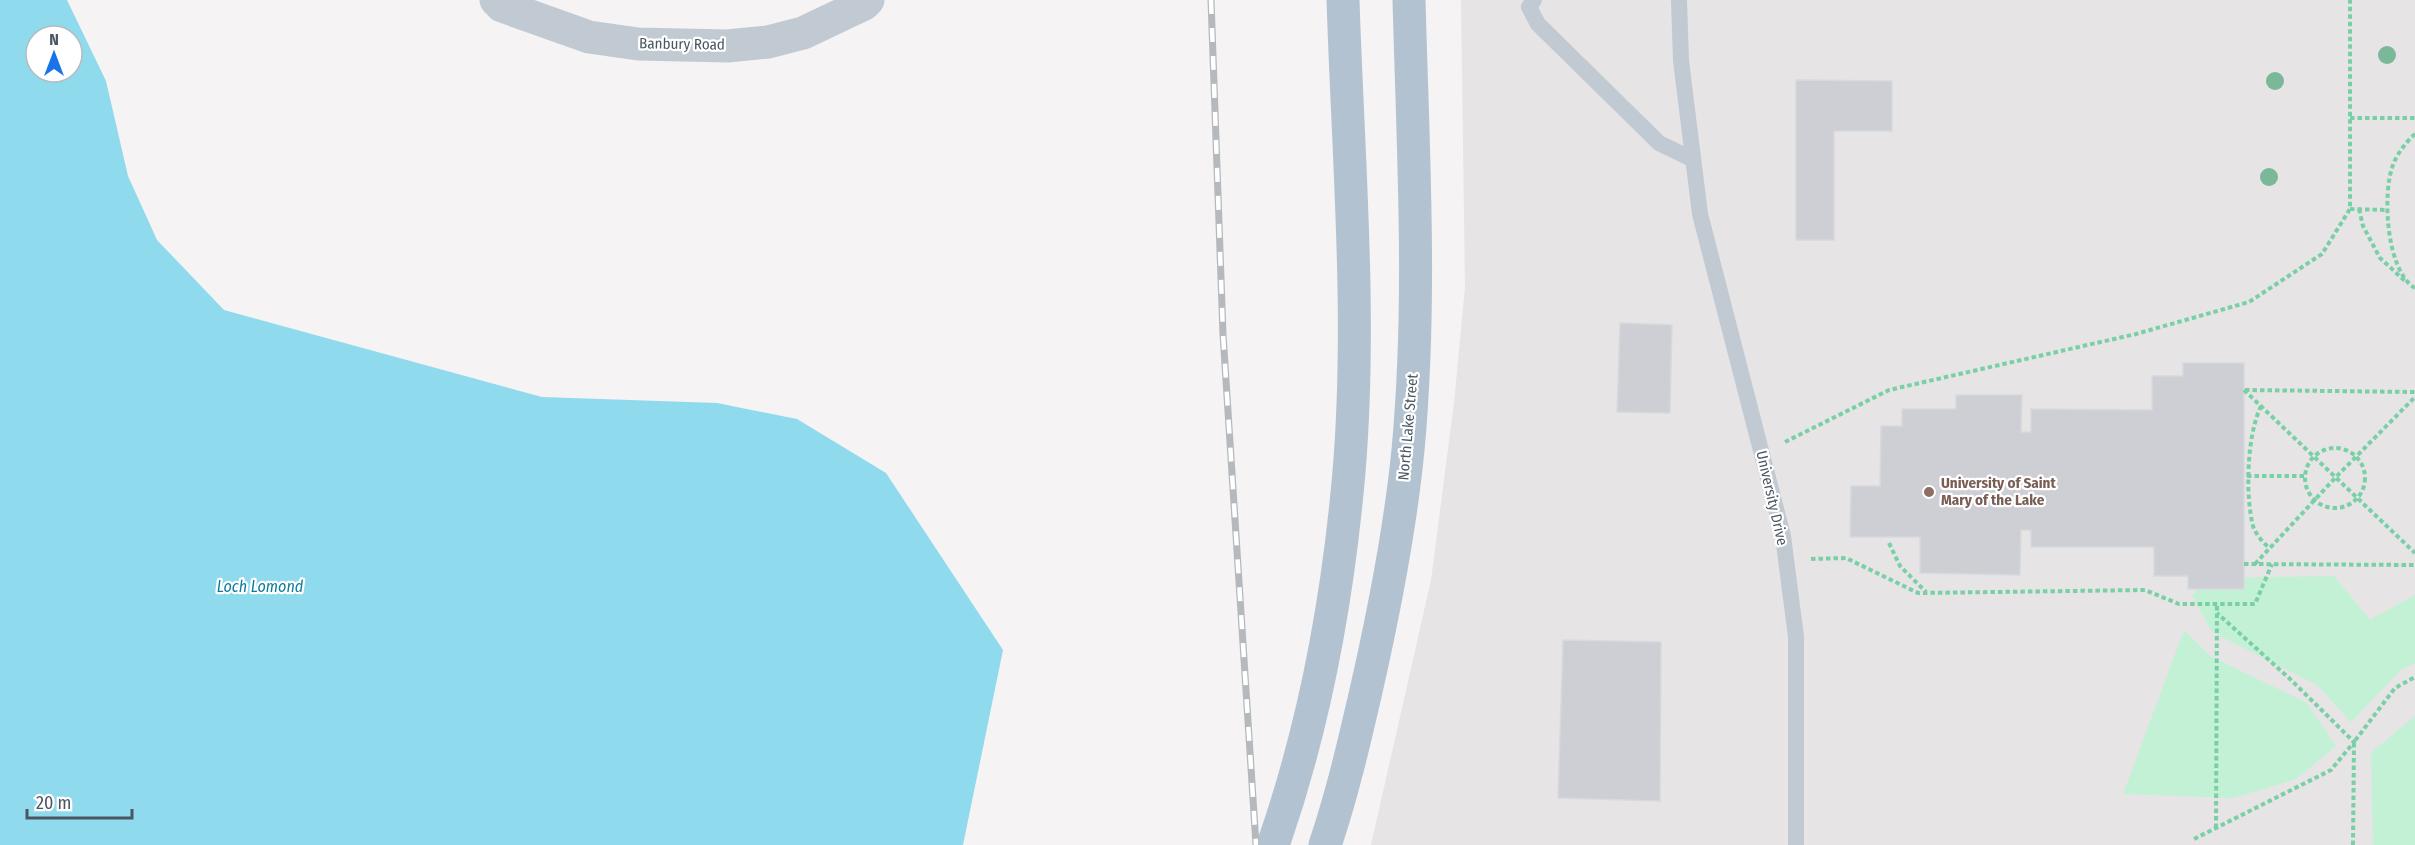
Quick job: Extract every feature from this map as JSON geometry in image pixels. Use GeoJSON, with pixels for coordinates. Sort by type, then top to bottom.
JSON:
{"type":"FeatureCollection","features":[{"type":"Feature","properties":{"kind":"main road"},"geometry":{"type":"LineString","coordinates":[[1273,845],[1297,767],[1322,666],[1349,471],[1353,311],[1343,0]]}},
{"type":"Feature","properties":{"kind":"main road","name":"North Lake Street"},"geometry":{"type":"LineString","coordinates":[[1325,845],[1353,748],[1382,623],[1408,450],[1413,368],[1416,241],[1409,0]]}},
{"type":"Feature","properties":{"kind":"street","name":"Banbury Road"},"geometry":{"type":"LineString","coordinates":[[495,0],[502,6],[589,37],[638,44],[727,46],[768,42],[803,33],[868,0]]}},
{"type":"Feature","properties":{"kind":"lane"},"geometry":{"type":"LineString","coordinates":[[1534,0],[1529,7],[1538,24],[1659,143],[1692,159]]}},
{"type":"Feature","properties":{"kind":"lane","name":"University Drive"},"geometry":{"type":"LineString","coordinates":[[1679,0],[1681,61],[1700,214],[1783,536],[1796,637],[1796,845]]}},
{"type":"Feature","properties":{"kind":"path"},"geometry":{"type":"LineString","coordinates":[[1762,454],[1889,390],[2136,334],[2249,302],[2322,254],[2349,209],[2350,0]]}},
{"type":"Feature","properties":{"kind":"path"},"geometry":{"type":"LineString","coordinates":[[2349,118],[2415,118]]}},
{"type":"Feature","properties":{"kind":"path"},"geometry":{"type":"LineString","coordinates":[[2408,284],[2392,251],[2386,210],[2393,165],[2408,140],[2415,134]]}},
{"type":"Feature","properties":{"kind":"path"},"geometry":{"type":"LineString","coordinates":[[2349,209],[2386,210]]}},
{"type":"Feature","properties":{"kind":"path"},"geometry":{"type":"LineString","coordinates":[[2359,209],[2363,226],[2380,258],[2415,288]]}},
{"type":"Feature","properties":{"kind":"path"},"geometry":{"type":"LineString","coordinates":[[2415,392],[2244,390],[2415,553]]}},
{"type":"Feature","properties":{"kind":"path"},"geometry":{"type":"LineString","coordinates":[[2255,564],[2415,397]]}},
{"type":"Feature","properties":{"kind":"path"},"geometry":{"type":"LineString","coordinates":[[2261,406],[2250,435],[2248,476],[2253,528],[2269,549]]}},
{"type":"Feature","properties":{"kind":"path"},"geometry":{"type":"LineString","coordinates":[[2334,449],[2343,450],[2356,457],[2364,469],[2365,479],[2357,498],[2343,507],[2333,508],[2316,501],[2309,493],[2306,476],[2309,464],[2314,457],[2324,450],[2334,449]]}},
{"type":"Feature","properties":{"kind":"path"},"geometry":{"type":"LineString","coordinates":[[2248,476],[2306,476]]}},
{"type":"Feature","properties":{"kind":"path"},"geometry":{"type":"LineString","coordinates":[[1889,543],[1900,566],[1927,592]]}},
{"type":"Feature","properties":{"kind":"path"},"geometry":{"type":"LineString","coordinates":[[1786,560],[1846,558],[1918,592],[2145,590],[2179,604],[2255,604],[2272,564]]}},
{"type":"Feature","properties":{"kind":"path"},"geometry":{"type":"LineString","coordinates":[[2244,564],[2415,565]]}},
{"type":"Feature","properties":{"kind":"path"},"geometry":{"type":"LineString","coordinates":[[2216,828],[2217,604]]}},
{"type":"Feature","properties":{"kind":"path"},"geometry":{"type":"LineString","coordinates":[[2217,614],[2243,635],[2354,742],[2353,845]]}},
{"type":"Feature","properties":{"kind":"path"},"geometry":{"type":"LineString","coordinates":[[2194,839],[2331,770],[2395,688],[2415,677]]}},
{"type":"Feature","properties":{"kind":"shaded area","name":"University of Saint Mary of the Lake"},"geometry":{"type":"Polygon","coordinates":[[[1461,0],[2415,0],[2415,845],[1371,845],[1431,580],[1454,403],[1465,287],[1461,0]]]}},
{"type":"Feature","properties":{"kind":"green space"},"geometry":{"type":"Polygon","coordinates":[[[2334,576],[2370,620],[2415,595],[2415,663],[2401,670],[2351,722],[2317,685],[2212,632],[2192,595],[2212,578],[2334,576]]]}},
{"type":"Feature","properties":{"kind":"green space"},"geometry":{"type":"Polygon","coordinates":[[[2184,630],[2210,656],[2307,703],[2336,746],[2296,779],[2233,798],[2123,794],[2184,630]]]}},
{"type":"Feature","properties":{"kind":"green space"},"geometry":{"type":"Polygon","coordinates":[[[2415,716],[2415,845],[2373,845],[2371,753],[2415,716]]]}},
{"type":"Feature","properties":{"kind":"water","name":"Loch Lomond"},"geometry":{"type":"Polygon","coordinates":[[[0,0],[67,0],[79,24],[24,24],[24,84],[84,84],[84,35],[106,81],[128,176],[157,240],[224,310],[542,397],[717,403],[797,419],[886,473],[1003,650],[963,845],[0,845],[0,0]]]}},
{"type":"Feature","properties":{"kind":"building"},"geometry":{"type":"Polygon","coordinates":[[[1796,80],[1892,81],[1892,131],[1834,131],[1834,240],[1796,240],[1796,80]]]}},
{"type":"Feature","properties":{"kind":"building"},"geometry":{"type":"Polygon","coordinates":[[[1620,323],[1672,325],[1670,413],[1617,412],[1620,323]]]}},
{"type":"Feature","properties":{"kind":"building"},"geometry":{"type":"Polygon","coordinates":[[[2183,363],[2244,363],[2244,589],[2188,589],[2188,576],[2154,576],[2154,547],[2031,547],[2031,530],[2021,530],[2020,575],[1920,573],[1920,537],[1850,537],[1851,486],[1880,486],[1881,426],[1902,426],[1902,409],[1956,409],[1956,395],[2022,395],[2021,432],[2031,432],[2031,409],[2152,410],[2152,376],[2183,376],[2183,363]]]}},
{"type":"Feature","properties":{"kind":"building"},"geometry":{"type":"Polygon","coordinates":[[[1563,640],[1661,642],[1660,801],[1558,798],[1563,640]]]}},
{"type":"Feature","properties":{"kind":"railway"},"geometry":{"type":"LineString","coordinates":[[1211,0],[1223,334],[1256,845]]}},
{"type":"Feature","properties":{"kind":"place","name":"University of Saint Mary of the Lake"},"geometry":{"type":"Point","coordinates":[1929,492]}}]}
